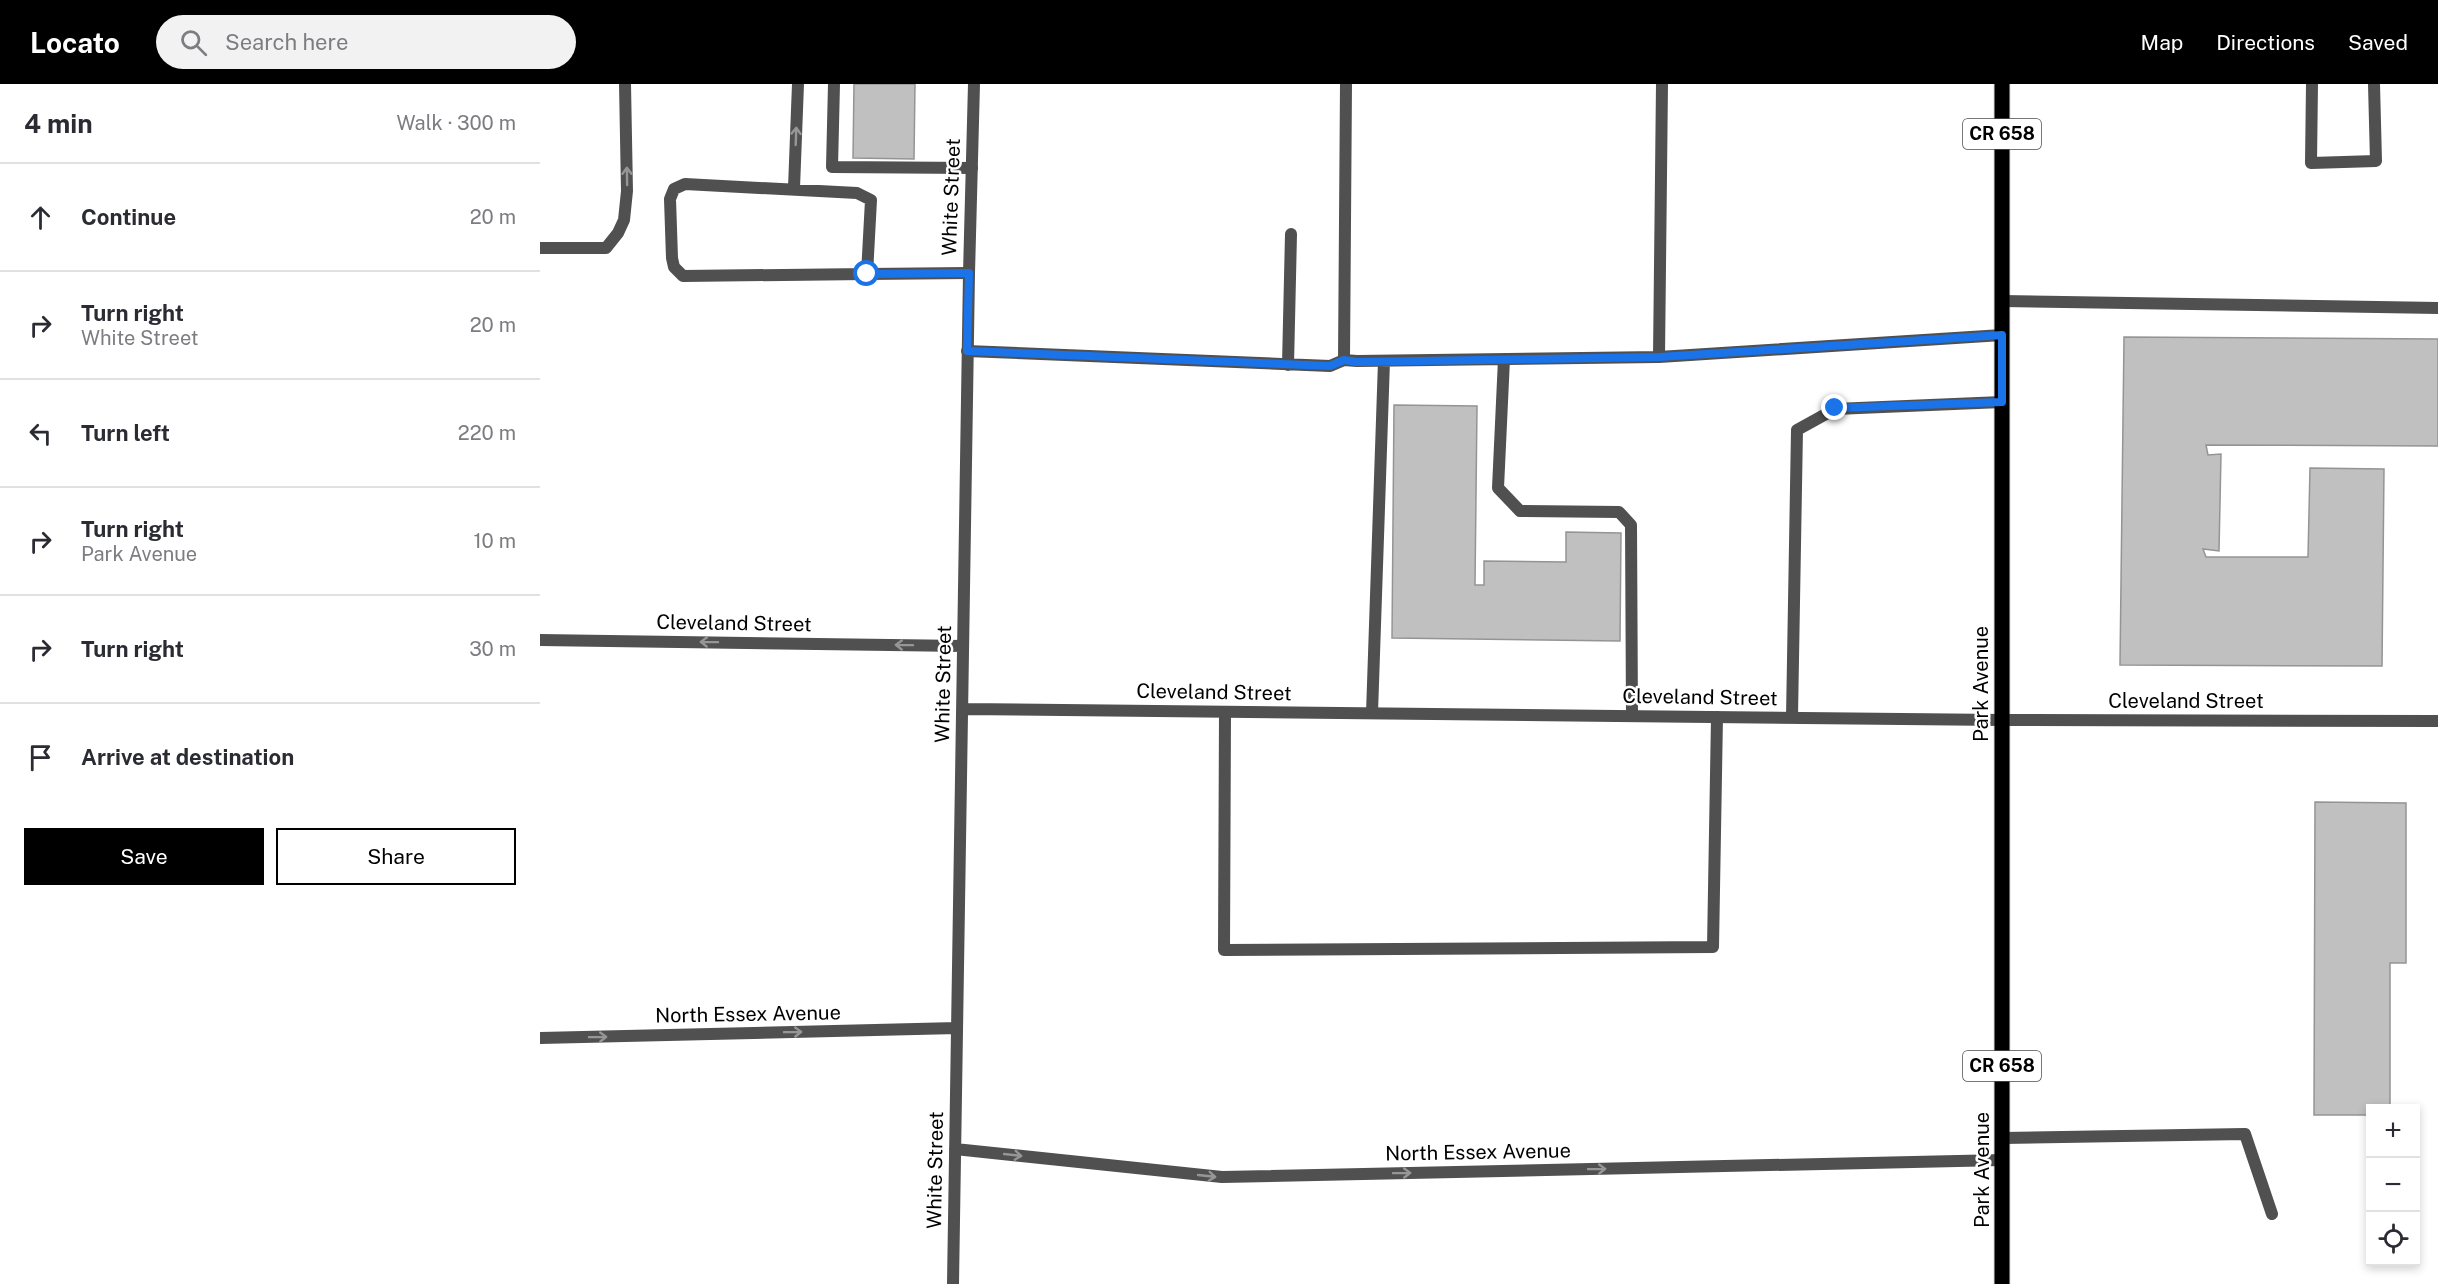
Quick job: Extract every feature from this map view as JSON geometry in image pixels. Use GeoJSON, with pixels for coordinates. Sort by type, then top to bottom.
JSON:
{"type":"FeatureCollection","features":[{"type":"Feature","properties":{"kind":"main road","name":"Park Avenue"},"geometry":{"type":"LineString","coordinates":[[2002,84],[2002,1284]]}},
{"type":"Feature","properties":{"kind":"street"},"geometry":{"type":"LineString","coordinates":[[540,248],[606,248],[618,233],[624,220],[627,191],[625,84]]}},
{"type":"Feature","properties":{"kind":"street"},"geometry":{"type":"LineString","coordinates":[[794,188],[798,84]]}},
{"type":"Feature","properties":{"kind":"street"},"geometry":{"type":"LineString","coordinates":[[834,84],[832,167],[972,168]]}},
{"type":"Feature","properties":{"kind":"street","name":"White Street"},"geometry":{"type":"LineString","coordinates":[[953,1284],[967,351],[974,84]]}},
{"type":"Feature","properties":{"kind":"street"},"geometry":{"type":"LineString","coordinates":[[1344,360],[1346,84]]}},
{"type":"Feature","properties":{"kind":"street"},"geometry":{"type":"LineString","coordinates":[[1659,357],[1662,84]]}},
{"type":"Feature","properties":{"kind":"street"},"geometry":{"type":"LineString","coordinates":[[2312,84],[2311,163],[2376,161],[2374,84]]}},
{"type":"Feature","properties":{"kind":"street"},"geometry":{"type":"LineString","coordinates":[[867,274],[871,200],[857,193],[685,184],[674,189],[670,199],[672,258],[674,267],[683,276],[969,273]]}},
{"type":"Feature","properties":{"kind":"street"},"geometry":{"type":"LineString","coordinates":[[1288,365],[1291,234]]}},
{"type":"Feature","properties":{"kind":"street"},"geometry":{"type":"LineString","coordinates":[[2002,301],[2438,308]]}},
{"type":"Feature","properties":{"kind":"street"},"geometry":{"type":"LineString","coordinates":[[967,351],[1330,366],[1344,360],[1659,357],[2002,335]]}},
{"type":"Feature","properties":{"kind":"street"},"geometry":{"type":"LineString","coordinates":[[1504,359],[1498,488],[1520,512],[1619,512],[1631,525],[1632,716]]}},
{"type":"Feature","properties":{"kind":"street"},"geometry":{"type":"LineString","coordinates":[[1372,713],[1384,361]]}},
{"type":"Feature","properties":{"kind":"street"},"geometry":{"type":"LineString","coordinates":[[1792,717],[1797,430],[1835,408],[2002,402]]}},
{"type":"Feature","properties":{"kind":"street","name":"Cleveland Street"},"geometry":{"type":"LineString","coordinates":[[540,640],[963,645]]}},
{"type":"Feature","properties":{"kind":"street","name":"Cleveland Street"},"geometry":{"type":"LineString","coordinates":[[962,709],[2001,720],[2438,721]]}},
{"type":"Feature","properties":{"kind":"street"},"geometry":{"type":"LineString","coordinates":[[1224,712],[1224,950],[1713,947],[1716,717]]}},
{"type":"Feature","properties":{"kind":"street","name":"North Essex Avenue"},"geometry":{"type":"LineString","coordinates":[[540,1038],[957,1028]]}},
{"type":"Feature","properties":{"kind":"street"},"geometry":{"type":"LineString","coordinates":[[2003,1138],[2245,1134],[2272,1214]]}},
{"type":"Feature","properties":{"kind":"street","name":"North Essex Avenue"},"geometry":{"type":"LineString","coordinates":[[955,1149],[1222,1177],[2003,1160]]}},
{"type":"Feature","properties":{"kind":"building"},"geometry":{"type":"Polygon","coordinates":[[[854,84],[915,84],[914,159],[853,158],[854,84]]]}},
{"type":"Feature","properties":{"kind":"building"},"geometry":{"type":"Polygon","coordinates":[[[2124,337],[2438,339],[2438,446],[2206,445],[2208,455],[2221,454],[2219,551],[2203,549],[2206,557],[2308,557],[2310,468],[2384,469],[2382,666],[2120,665],[2124,337]]]}},
{"type":"Feature","properties":{"kind":"building"},"geometry":{"type":"Polygon","coordinates":[[[1394,405],[1477,406],[1475,585],[1484,585],[1484,561],[1566,562],[1566,532],[1621,533],[1620,641],[1392,638],[1394,405]]]}},
{"type":"Feature","properties":{"kind":"building"},"geometry":{"type":"Polygon","coordinates":[[[2315,802],[2406,803],[2406,963],[2390,963],[2390,1104],[2366,1104],[2366,1115],[2314,1115],[2315,802]]]}},
{"type":"Feature","properties":{"kind":"route"},"geometry":{"type":"LineString","coordinates":[[867,274],[969,273],[967,351],[1330,366],[1344,360],[1357,362],[1659,357],[2002,335],[2002,402],[1835,408]]}}]}
